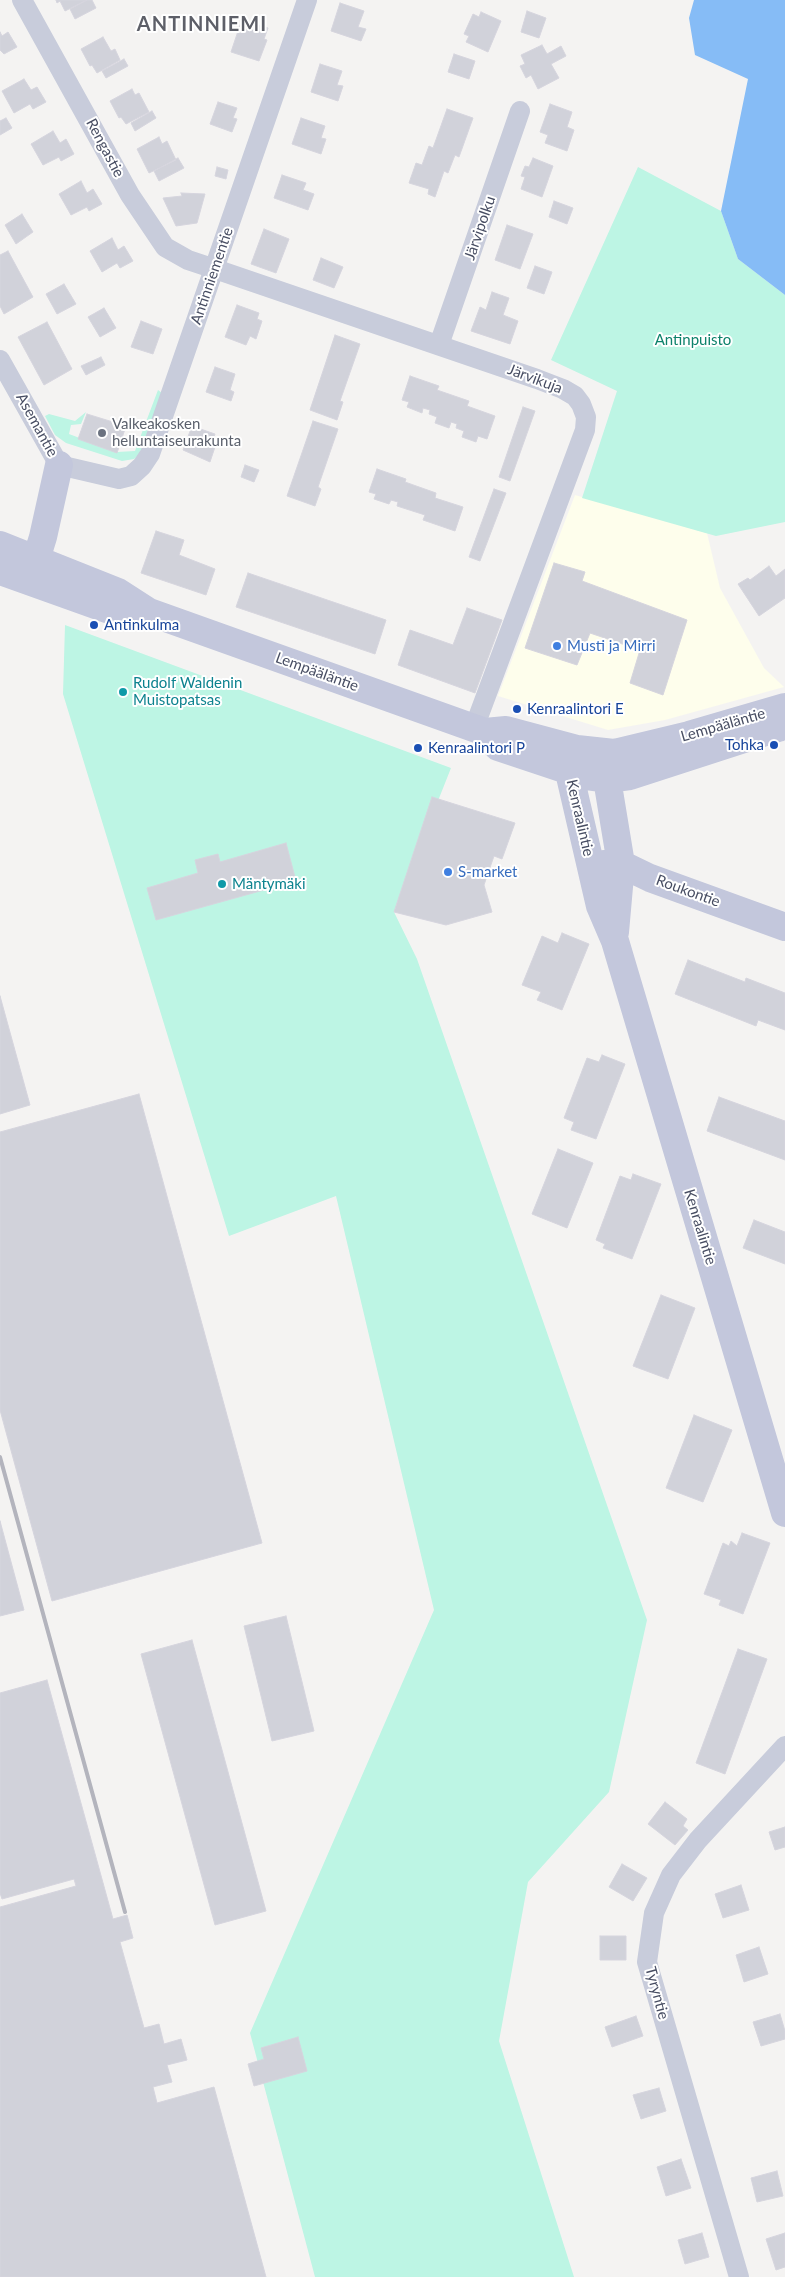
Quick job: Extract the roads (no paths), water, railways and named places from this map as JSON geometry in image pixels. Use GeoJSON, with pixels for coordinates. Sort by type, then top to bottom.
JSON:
{"type":"FeatureCollection","features":[{"type":"Feature","properties":{"kind":"street","name":"Rengastie"},"geometry":{"type":"LineString","coordinates":[[22,0],[150,228],[165,247],[188,260],[215,269]]}},
{"type":"Feature","properties":{"kind":"street","name":"Antinniementie"},"geometry":{"type":"LineString","coordinates":[[59,465],[119,479],[131,476],[142,466],[150,454],[307,0]]}},
{"type":"Feature","properties":{"kind":"street","name":"Järvipolku"},"geometry":{"type":"LineString","coordinates":[[439,345],[520,111]]}},
{"type":"Feature","properties":{"kind":"street","name":"Järvikuja"},"geometry":{"type":"LineString","coordinates":[[215,269],[563,389],[575,396],[581,404],[586,417],[585,430],[580,446],[479,730]]}},
{"type":"Feature","properties":{"kind":"street","name":"Asemantie"},"geometry":{"type":"LineString","coordinates":[[0,360],[59,465]]}},
{"type":"Feature","properties":{"kind":"street"},"geometry":{"type":"LineString","coordinates":[[17,562],[59,465]]}},
{"type":"Feature","properties":{"kind":"street","name":"Lempääläntie"},"geometry":{"type":"LineString","coordinates":[[17,562],[118,613],[149,612],[479,730],[498,747],[573,760],[625,752],[785,707]]}},
{"type":"Feature","properties":{"kind":"street","name":"Lempääläntie"},"geometry":{"type":"LineString","coordinates":[[607,779],[630,776],[785,726]]}},
{"type":"Feature","properties":{"kind":"street","name":"Kenraalintie"},"geometry":{"type":"LineString","coordinates":[[615,941],[621,864],[607,779],[599,763],[573,760],[590,864],[600,906],[615,941],[785,1513]]}},
{"type":"Feature","properties":{"kind":"street","name":"Roukontie"},"geometry":{"type":"LineString","coordinates":[[590,864],[621,864],[650,878],[785,927]]}},
{"type":"Feature","properties":{"kind":"street","name":"Tyryntie"},"geometry":{"type":"LineString","coordinates":[[739,2277],[647,1962],[654,1913],[671,1875],[698,1840],[785,1746]]}},
{"type":"Feature","properties":{"kind":"water"},"geometry":{"type":"Polygon","coordinates":[[[694,0],[785,0],[785,295],[738,259],[721,211],[748,79],[695,55],[689,18],[694,0]]]}},
{"type":"Feature","properties":{"kind":"railway"},"geometry":{"type":"LineString","coordinates":[[0,1457],[125,1912]]}},
{"type":"Feature","properties":{"kind":"place","name":"Valkeakosken helluntaiseurakunta"},"geometry":{"type":"Point","coordinates":[102,433]}},
{"type":"Feature","properties":{"kind":"place","name":"Antinkulma"},"geometry":{"type":"Point","coordinates":[94,625]}},
{"type":"Feature","properties":{"kind":"place","name":"Musti ja Mirri"},"geometry":{"type":"Point","coordinates":[557,646]}},
{"type":"Feature","properties":{"kind":"place","name":"Rudolf Waldenin Muistopatsas"},"geometry":{"type":"Point","coordinates":[123,692]}},
{"type":"Feature","properties":{"kind":"place","name":"Kenraalintori E"},"geometry":{"type":"Point","coordinates":[517,709]}},
{"type":"Feature","properties":{"kind":"place","name":"Tohka"},"geometry":{"type":"Point","coordinates":[774,745]}},
{"type":"Feature","properties":{"kind":"place","name":"Kenraalintori P"},"geometry":{"type":"Point","coordinates":[418,748]}},
{"type":"Feature","properties":{"kind":"place","name":"S-market"},"geometry":{"type":"Point","coordinates":[448,872]}},
{"type":"Feature","properties":{"kind":"place","name":"Mäntymäki"},"geometry":{"type":"Point","coordinates":[222,884]}},
{"type":"Feature","properties":{"kind":"district","name":"ANTINNIEMI"},"geometry":{"type":"Point","coordinates":[202,25]}},
{"type":"Feature","properties":{"kind":"park label","name":"Antinpuisto"},"geometry":{"type":"Point","coordinates":[693,340]}}]}
